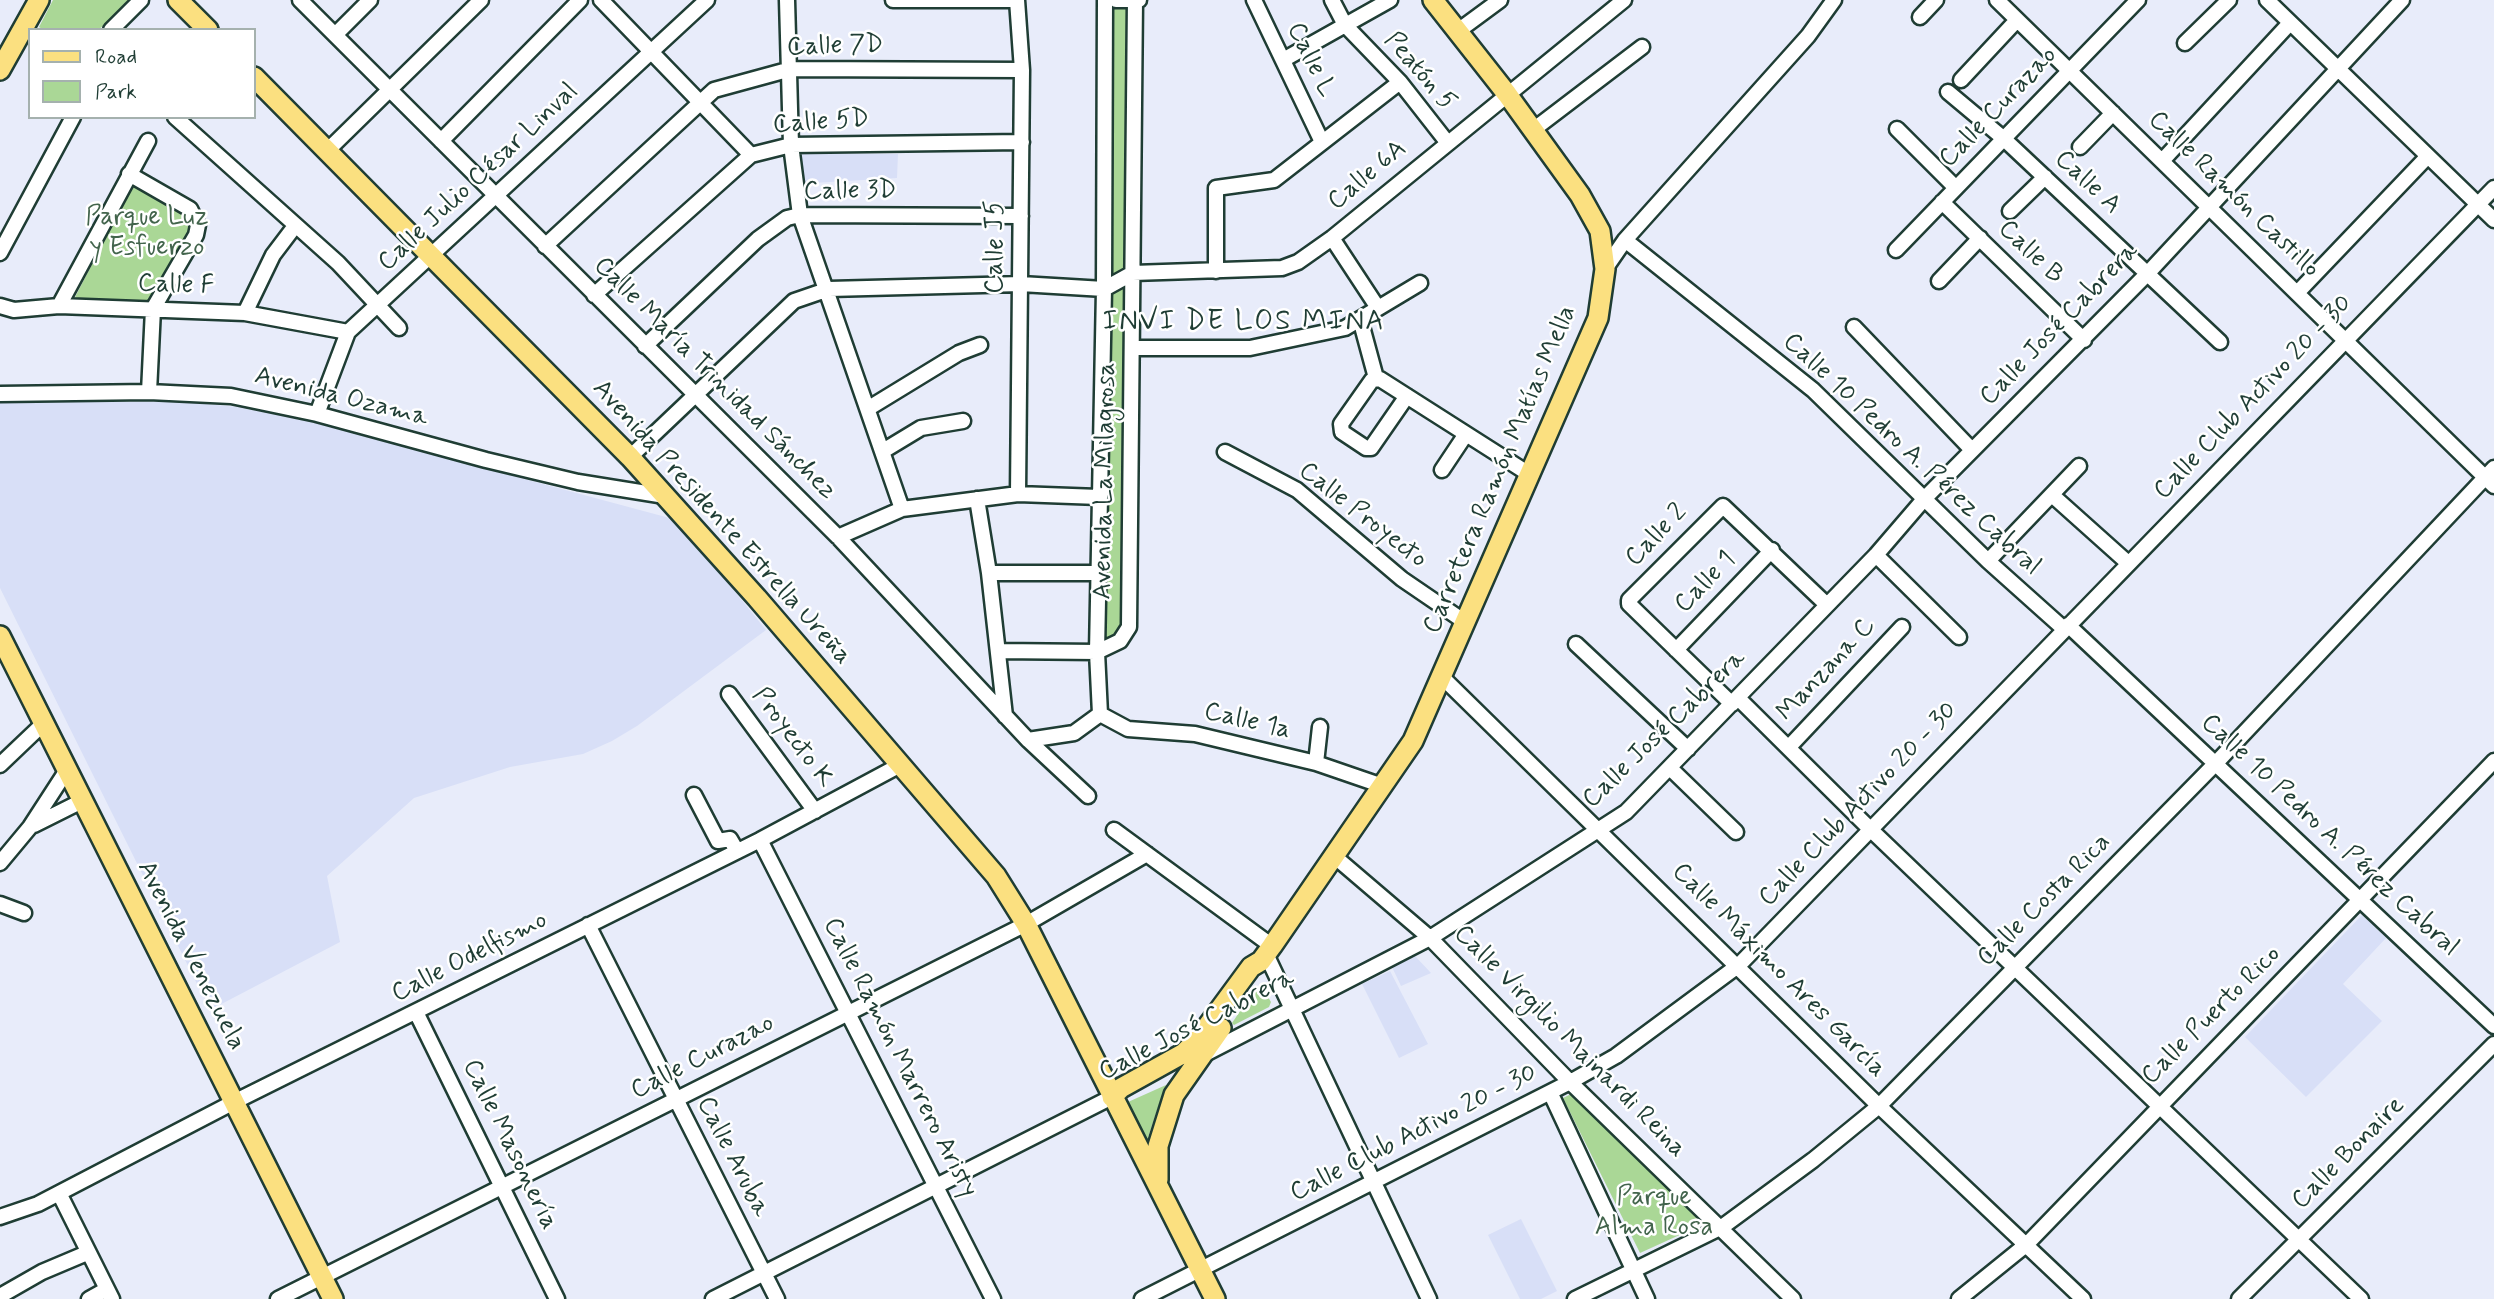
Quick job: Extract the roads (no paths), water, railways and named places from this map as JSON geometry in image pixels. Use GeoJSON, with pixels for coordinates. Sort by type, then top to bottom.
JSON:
{"type":"FeatureCollection","features":[{"type":"Feature","properties":{"kind":"main road"},"geometry":{"type":"LineString","coordinates":[[0,70],[27,29],[38,0]]}},
{"type":"Feature","properties":{"kind":"main road"},"geometry":{"type":"LineString","coordinates":[[178,0],[206,28]]}},
{"type":"Feature","properties":{"kind":"main road","name":"Carretera Ramón Matías Mella"},"geometry":{"type":"LineString","coordinates":[[1158,1185],[1158,1146],[1174,1095],[1248,990],[1266,954],[1413,741],[1598,318],[1605,269],[1600,231],[1580,195],[1507,94],[1433,0]]}},
{"type":"Feature","properties":{"kind":"main road","name":"Avenida Presidente Estrella Ureña"},"geometry":{"type":"LineString","coordinates":[[256,79],[629,457],[902,764],[996,876],[1026,924],[1091,1050],[1214,1299]]}},
{"type":"Feature","properties":{"kind":"main road","name":"Avenida Venezuela"},"geometry":{"type":"LineString","coordinates":[[0,636],[333,1299]]}},
{"type":"Feature","properties":{"kind":"main road","name":"Carretera Ramón Matías Mella"},"geometry":{"type":"LineString","coordinates":[[1112,1097],[1121,1088],[1184,1053],[1211,1024],[1251,967],[1266,954]]}},
{"type":"Feature","properties":{"kind":"main road","name":"Calle José Cabrera"},"geometry":{"type":"LineString","coordinates":[[1112,1097],[1127,1096],[1202,1056]]}},
{"type":"Feature","properties":{"kind":"street"},"geometry":{"type":"LineString","coordinates":[[113,28],[141,0]]}},
{"type":"Feature","properties":{"kind":"street","name":"Calle María Trinidad Sánchez"},"geometry":{"type":"LineString","coordinates":[[300,0],[838,537],[1028,740],[1088,796]]}},
{"type":"Feature","properties":{"kind":"street"},"geometry":{"type":"LineString","coordinates":[[335,35],[370,0]]}},
{"type":"Feature","properties":{"kind":"street"},"geometry":{"type":"LineString","coordinates":[[327,151],[481,0]]}},
{"type":"Feature","properties":{"kind":"street"},"geometry":{"type":"LineString","coordinates":[[441,141],[580,0]]}},
{"type":"Feature","properties":{"kind":"street"},"geometry":{"type":"LineString","coordinates":[[601,0],[751,155]]}},
{"type":"Feature","properties":{"kind":"street","name":"Calle Julio César Linval"},"geometry":{"type":"LineString","coordinates":[[317,414],[348,332],[707,0]]}},
{"type":"Feature","properties":{"kind":"street"},"geometry":{"type":"LineString","coordinates":[[787,0],[791,145],[800,215],[829,289],[902,509]]}},
{"type":"Feature","properties":{"kind":"street"},"geometry":{"type":"LineString","coordinates":[[893,0],[1015,0]]}},
{"type":"Feature","properties":{"kind":"street","name":"Calle J5"},"geometry":{"type":"LineString","coordinates":[[1015,0],[1022,71],[1018,494]]}},
{"type":"Feature","properties":{"kind":"street","name":"Avenida La Milagrosa"},"geometry":{"type":"LineString","coordinates":[[1100,714],[1097,652],[1104,289],[1105,0]]}},
{"type":"Feature","properties":{"kind":"street"},"geometry":{"type":"LineString","coordinates":[[1116,0],[1137,0]]}},
{"type":"Feature","properties":{"kind":"street","name":"Avenida La Milagrosa"},"geometry":{"type":"LineString","coordinates":[[1097,652],[1120,640],[1129,627],[1137,0]]}},
{"type":"Feature","properties":{"kind":"street","name":"Calle L"},"geometry":{"type":"LineString","coordinates":[[1254,0],[1322,142]]}},
{"type":"Feature","properties":{"kind":"street","name":"Peatón 5"},"geometry":{"type":"LineString","coordinates":[[1332,0],[1345,25],[1400,82],[1447,142]]}},
{"type":"Feature","properties":{"kind":"street"},"geometry":{"type":"LineString","coordinates":[[1283,60],[1390,0]]}},
{"type":"Feature","properties":{"kind":"street"},"geometry":{"type":"LineString","coordinates":[[1458,32],[1500,0]]}},
{"type":"Feature","properties":{"kind":"street","name":"Calle 6A"},"geometry":{"type":"LineString","coordinates":[[1104,289],[1133,273],[1282,268],[1298,262],[1332,238],[1624,0]]}},
{"type":"Feature","properties":{"kind":"street"},"geometry":{"type":"LineString","coordinates":[[1605,269],[1625,240],[1808,36],[1834,0]]}},
{"type":"Feature","properties":{"kind":"street"},"geometry":{"type":"LineString","coordinates":[[1920,17],[1936,0]]}},
{"type":"Feature","properties":{"kind":"street","name":"Calle Ramón Castillo"},"geometry":{"type":"LineString","coordinates":[[1997,0],[2491,477]]}},
{"type":"Feature","properties":{"kind":"street","name":"Calle Curazao"},"geometry":{"type":"LineString","coordinates":[[1896,250],[2138,0]]}},
{"type":"Feature","properties":{"kind":"street"},"geometry":{"type":"LineString","coordinates":[[2185,43],[2228,0]]}},
{"type":"Feature","properties":{"kind":"street"},"geometry":{"type":"LineString","coordinates":[[2267,0],[2494,220]]}},
{"type":"Feature","properties":{"kind":"street","name":"Calle José Cabrera"},"geometry":{"type":"LineString","coordinates":[[1202,1056],[1430,938],[1626,812],[1876,555],[1925,498],[2084,340],[2402,0]]}},
{"type":"Feature","properties":{"kind":"street"},"geometry":{"type":"LineString","coordinates":[[1961,80],[2017,19]]}},
{"type":"Feature","properties":{"kind":"street"},"geometry":{"type":"LineString","coordinates":[[2162,161],[2290,23]]}},
{"type":"Feature","properties":{"kind":"street"},"geometry":{"type":"LineString","coordinates":[[1533,130],[1642,47]]}},
{"type":"Feature","properties":{"kind":"street","name":"Calle 7D"},"geometry":{"type":"LineString","coordinates":[[545,246],[714,90],[791,69],[1022,71]]}},
{"type":"Feature","properties":{"kind":"street"},"geometry":{"type":"LineString","coordinates":[[1216,271],[1214,194],[1220,185],[1269,183],[1400,82]]}},
{"type":"Feature","properties":{"kind":"street","name":"Calle A"},"geometry":{"type":"LineString","coordinates":[[1948,92],[2003,138],[2220,342]]}},
{"type":"Feature","properties":{"kind":"street"},"geometry":{"type":"LineString","coordinates":[[2081,147],[2113,113]]}},
{"type":"Feature","properties":{"kind":"street"},"geometry":{"type":"LineString","coordinates":[[0,253],[72,119]]}},
{"type":"Feature","properties":{"kind":"street"},"geometry":{"type":"LineString","coordinates":[[177,119],[377,303],[399,328]]}},
{"type":"Feature","properties":{"kind":"street"},"geometry":{"type":"LineString","coordinates":[[1897,129],[1956,188]]}},
{"type":"Feature","properties":{"kind":"street"},"geometry":{"type":"LineString","coordinates":[[59,306],[148,141]]}},
{"type":"Feature","properties":{"kind":"street","name":"Calle 5D"},"geometry":{"type":"LineString","coordinates":[[594,295],[751,155],[791,145],[1022,142]]}},
{"type":"Feature","properties":{"kind":"street"},"geometry":{"type":"LineString","coordinates":[[2298,292],[2428,156]]}},
{"type":"Feature","properties":{"kind":"street"},"geometry":{"type":"LineString","coordinates":[[129,174],[190,209],[198,225],[196,235],[153,309],[149,392]]}},
{"type":"Feature","properties":{"kind":"street"},"geometry":{"type":"LineString","coordinates":[[2010,211],[2045,177]]}},
{"type":"Feature","properties":{"kind":"street","name":"Calle Club Activo 20 - 30"},"geometry":{"type":"LineString","coordinates":[[1142,1299],[1570,1082],[1616,1056],[1739,965],[1869,828],[2494,188]]}},
{"type":"Feature","properties":{"kind":"street","name":"Calle B"},"geometry":{"type":"LineString","coordinates":[[1942,202],[2084,340]]}},
{"type":"Feature","properties":{"kind":"street","name":"Calle 3D"},"geometry":{"type":"LineString","coordinates":[[645,346],[774,225],[800,215],[1021,216]]}},
{"type":"Feature","properties":{"kind":"street"},"geometry":{"type":"LineString","coordinates":[[245,313],[273,255],[295,226]]}},
{"type":"Feature","properties":{"kind":"street"},"geometry":{"type":"LineString","coordinates":[[1332,238],[1378,308]]}},
{"type":"Feature","properties":{"kind":"street"},"geometry":{"type":"LineString","coordinates":[[1939,281],[1980,238]]}},
{"type":"Feature","properties":{"kind":"street","name":"Calle 10 Pedro A. Pérez Cabral"},"geometry":{"type":"LineString","coordinates":[[1625,240],[1813,390],[1988,561],[2066,627],[2216,763],[2494,1027]]}},
{"type":"Feature","properties":{"kind":"street"},"geometry":{"type":"LineString","coordinates":[[1132,348],[1250,348],[1345,328],[1420,283]]}},
{"type":"Feature","properties":{"kind":"street"},"geometry":{"type":"LineString","coordinates":[[629,457],[794,301],[829,289],[1021,284],[1104,289]]}},
{"type":"Feature","properties":{"kind":"street","name":"Calle F"},"geometry":{"type":"LineString","coordinates":[[0,306],[14,310],[59,306],[245,313],[348,332]]}},
{"type":"Feature","properties":{"kind":"street"},"geometry":{"type":"LineString","coordinates":[[1360,319],[1376,378],[1529,474]]}},
{"type":"Feature","properties":{"kind":"street"},"geometry":{"type":"LineString","coordinates":[[1854,327],[1972,450]]}},
{"type":"Feature","properties":{"kind":"street"},"geometry":{"type":"LineString","coordinates":[[869,408],[959,353],[980,345]]}},
{"type":"Feature","properties":{"kind":"street"},"geometry":{"type":"LineString","coordinates":[[1376,378],[1341,424],[1342,432],[1366,448],[1371,448],[1407,396]]}},
{"type":"Feature","properties":{"kind":"street","name":"Avenida Ozama"},"geometry":{"type":"LineString","coordinates":[[0,394],[149,392],[231,396],[317,414],[578,482],[665,496]]}},
{"type":"Feature","properties":{"kind":"street"},"geometry":{"type":"LineString","coordinates":[[883,451],[920,428],[963,422]]}},
{"type":"Feature","properties":{"kind":"street"},"geometry":{"type":"LineString","coordinates":[[1442,470],[1466,434]]}},
{"type":"Feature","properties":{"kind":"street","name":"Calle Proyecto"},"geometry":{"type":"LineString","coordinates":[[1226,452],[1297,490],[1410,585],[1465,622]]}},
{"type":"Feature","properties":{"kind":"street"},"geometry":{"type":"LineString","coordinates":[[1988,561],[2079,466]]}},
{"type":"Feature","properties":{"kind":"street","name":"Calle Costa Rica"},"geometry":{"type":"LineString","coordinates":[[1575,1299],[1722,1227],[1814,1160],[1879,1106],[2216,763],[2491,477]]}},
{"type":"Feature","properties":{"kind":"street"},"geometry":{"type":"LineString","coordinates":[[838,537],[902,509],[1018,494],[1099,497]]}},
{"type":"Feature","properties":{"kind":"street"},"geometry":{"type":"LineString","coordinates":[[2052,495],[2128,564]]}},
{"type":"Feature","properties":{"kind":"street"},"geometry":{"type":"LineString","coordinates":[[977,499],[989,573],[1005,716]]}},
{"type":"Feature","properties":{"kind":"street","name":"Calle 2"},"geometry":{"type":"LineString","coordinates":[[1676,650],[1628,602],[1723,506],[1772,550]]}},
{"type":"Feature","properties":{"kind":"street"},"geometry":{"type":"LineString","coordinates":[[1772,550],[1827,605]]}},
{"type":"Feature","properties":{"kind":"street","name":"Calle 1"},"geometry":{"type":"LineString","coordinates":[[1676,650],[1772,550]]}},
{"type":"Feature","properties":{"kind":"street"},"geometry":{"type":"LineString","coordinates":[[1876,555],[1959,638]]}},
{"type":"Feature","properties":{"kind":"street"},"geometry":{"type":"LineString","coordinates":[[989,573],[1098,573]]}},
{"type":"Feature","properties":{"kind":"street","name":"Manzana C"},"geometry":{"type":"LineString","coordinates":[[1789,747],[1902,626]]}},
{"type":"Feature","properties":{"kind":"street"},"geometry":{"type":"LineString","coordinates":[[1576,644],[1688,749]]}},
{"type":"Feature","properties":{"kind":"street"},"geometry":{"type":"LineString","coordinates":[[1676,650],[1789,747],[1869,828],[2361,1299]]}},
{"type":"Feature","properties":{"kind":"street"},"geometry":{"type":"LineString","coordinates":[[998,651],[1097,652]]}},
{"type":"Feature","properties":{"kind":"street","name":"Calle Máximo Ares García"},"geometry":{"type":"LineString","coordinates":[[1441,676],[1739,965],[1879,1106],[2083,1299]]}},
{"type":"Feature","properties":{"kind":"street","name":"Proyecto K"},"geometry":{"type":"LineString","coordinates":[[729,694],[815,811]]}},
{"type":"Feature","properties":{"kind":"street"},"geometry":{"type":"LineString","coordinates":[[1028,740],[1074,733],[1100,714]]}},
{"type":"Feature","properties":{"kind":"street","name":"Calle 1a"},"geometry":{"type":"LineString","coordinates":[[1100,714],[1128,729],[1195,734],[1316,763],[1383,786]]}},
{"type":"Feature","properties":{"kind":"street"},"geometry":{"type":"LineString","coordinates":[[0,765],[44,723]]}},
{"type":"Feature","properties":{"kind":"street"},"geometry":{"type":"LineString","coordinates":[[1316,763],[1321,727]]}},
{"type":"Feature","properties":{"kind":"street","name":"Calle Puerto Rico"},"geometry":{"type":"LineString","coordinates":[[1959,1299],[2027,1244],[2494,761]]}},
{"type":"Feature","properties":{"kind":"street","name":"Calle Odelfismo"},"geometry":{"type":"LineString","coordinates":[[0,1217],[38,1204],[234,1102],[416,1014],[760,840],[902,764]]}},
{"type":"Feature","properties":{"kind":"street"},"geometry":{"type":"LineString","coordinates":[[1670,768],[1736,832]]}},
{"type":"Feature","properties":{"kind":"street"},"geometry":{"type":"LineString","coordinates":[[0,863],[30,827],[67,770]]}},
{"type":"Feature","properties":{"kind":"street"},"geometry":{"type":"LineString","coordinates":[[694,795],[718,841],[730,839],[737,851]]}},
{"type":"Feature","properties":{"kind":"street"},"geometry":{"type":"LineString","coordinates":[[30,827],[82,801]]}},
{"type":"Feature","properties":{"kind":"street"},"geometry":{"type":"LineString","coordinates":[[1114,830],[1147,854],[1266,954],[1371,1182],[1429,1299]]}},
{"type":"Feature","properties":{"kind":"street","name":"Calle Ramón Marrero Aristy"},"geometry":{"type":"LineString","coordinates":[[760,840],[937,1184],[993,1299]]}},
{"type":"Feature","properties":{"kind":"street","name":"Calle Curazao"},"geometry":{"type":"LineString","coordinates":[[278,1299],[1026,924],[1147,854]]}},
{"type":"Feature","properties":{"kind":"street","name":"Calle Virgilio Mainardi Reina"},"geometry":{"type":"LineString","coordinates":[[1334,856],[1430,938],[1570,1082],[1793,1299]]}},
{"type":"Feature","properties":{"kind":"street"},"geometry":{"type":"LineString","coordinates":[[0,904],[24,913]]}},
{"type":"Feature","properties":{"kind":"street","name":"Calle Aruba"},"geometry":{"type":"LineString","coordinates":[[588,925],[777,1299]]}},
{"type":"Feature","properties":{"kind":"street","name":"Calle Masonería"},"geometry":{"type":"LineString","coordinates":[[416,1014],[557,1299]]}},
{"type":"Feature","properties":{"kind":"street","name":"Calle Bonaire"},"geometry":{"type":"LineString","coordinates":[[2239,1299],[2494,1044]]}},
{"type":"Feature","properties":{"kind":"street"},"geometry":{"type":"LineString","coordinates":[[1550,1092],[1647,1299]]}},
{"type":"Feature","properties":{"kind":"street","name":"Calle José Cabrera"},"geometry":{"type":"LineString","coordinates":[[713,1299],[1112,1097]]}},
{"type":"Feature","properties":{"kind":"street"},"geometry":{"type":"LineString","coordinates":[[59,1193],[110,1294],[89,1299]]}},
{"type":"Feature","properties":{"kind":"street"},"geometry":{"type":"LineString","coordinates":[[0,1296],[42,1272],[87,1253]]}},
{"type":"Feature","properties":{"kind":"district","name":"INVI DE LOS MINA"},"geometry":{"type":"Point","coordinates":[1244,323]}},
{"type":"Feature","properties":{"kind":"park label","name":"Parque Luz y Esfuerzo"},"geometry":{"type":"Point","coordinates":[147,234]}},
{"type":"Feature","properties":{"kind":"park label","name":"Parque Alma Rosa"},"geometry":{"type":"Point","coordinates":[1654,1214]}}]}
